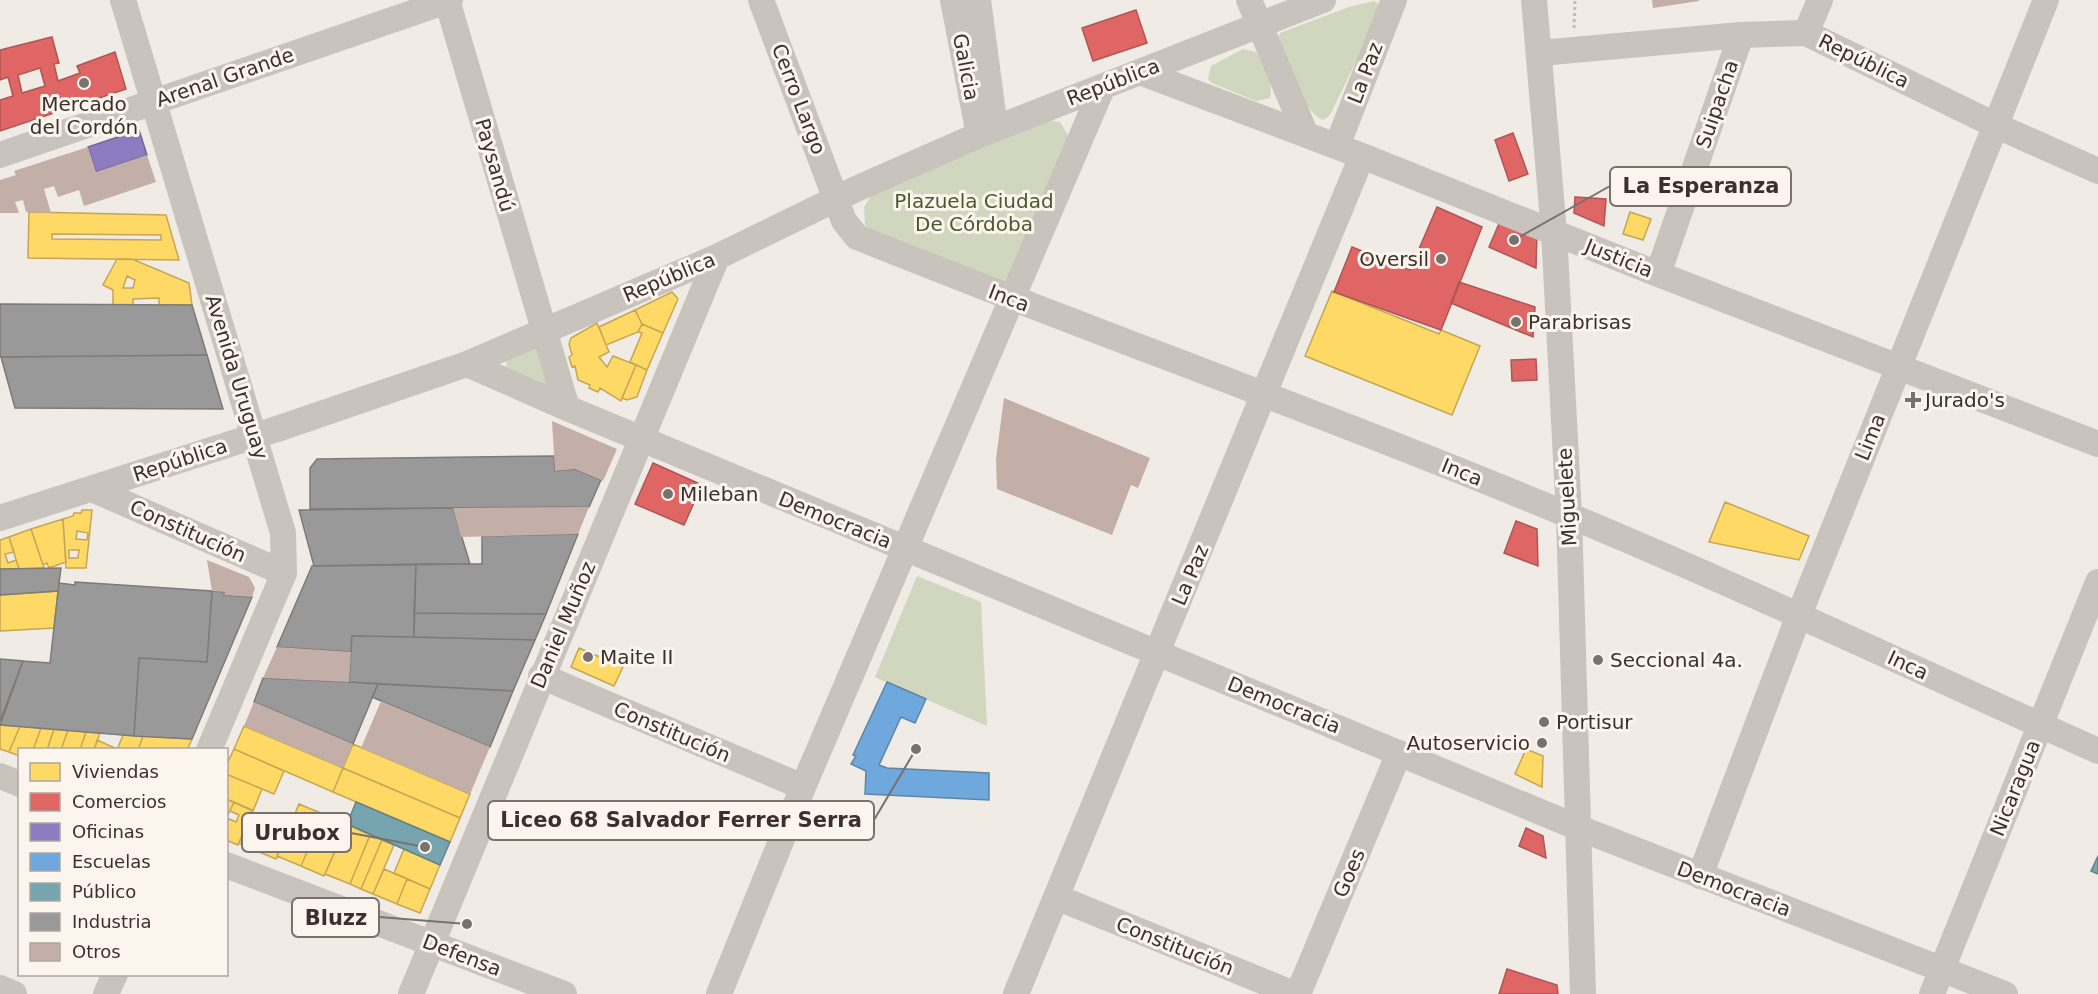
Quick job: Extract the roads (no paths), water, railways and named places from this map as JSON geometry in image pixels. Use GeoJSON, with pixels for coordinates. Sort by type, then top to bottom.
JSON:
{"type":"FeatureCollection","features":[{"type":"Feature","properties":{"kind":"street","name":"Avenida Uruguay"},"geometry":{"type":"LineString","coordinates":[[123,0],[283,533],[284,573],[211,748]]}},
{"type":"Feature","properties":{"kind":"street","name":"Arenal Grande"},"geometry":{"type":"LineString","coordinates":[[0,155],[449,0]]}},
{"type":"Feature","properties":{"kind":"street","name":"Paysandú"},"geometry":{"type":"LineString","coordinates":[[449,0],[544,330]]}},
{"type":"Feature","properties":{"kind":"street","name":"Cerro Largo"},"geometry":{"type":"LineString","coordinates":[[761,0],[836,199]]}},
{"type":"Feature","properties":{"kind":"street","name":"Galicia"},"geometry":{"type":"LineString","coordinates":[[952,0],[987,131]]}},
{"type":"Feature","properties":{"kind":"street","name":"Galicia"},"geometry":{"type":"LineString","coordinates":[[978,0],[987,131]]}},
{"type":"Feature","properties":{"kind":"street"},"geometry":{"type":"LineString","coordinates":[[1249,0],[1257,25],[1306,135]]}},
{"type":"Feature","properties":{"kind":"street","name":"República"},"geometry":{"type":"LineString","coordinates":[[0,518],[255,436],[467,364],[717,257],[836,199],[987,131],[1323,0]]}},
{"type":"Feature","properties":{"kind":"street","name":"La Paz"},"geometry":{"type":"LineString","coordinates":[[1337,146],[1394,0]]}},
{"type":"Feature","properties":{"kind":"street","name":"Miguelete"},"geometry":{"type":"LineString","coordinates":[[1534,0],[1554,232],[1569,515],[1583,994]]}},
{"type":"Feature","properties":{"kind":"street"},"geometry":{"type":"LineString","coordinates":[[1806,33],[1820,0]]}},
{"type":"Feature","properties":{"kind":"street","name":"Lima"},"geometry":{"type":"LineString","coordinates":[[1700,876],[1798,615],[2046,0]]}},
{"type":"Feature","properties":{"kind":"street","name":"República"},"geometry":{"type":"LineString","coordinates":[[1540,53],[1741,35],[1806,33],[1997,126],[2098,171]]}},
{"type":"Feature","properties":{"kind":"street","name":"Suipacha"},"geometry":{"type":"LineString","coordinates":[[1658,274],[1741,35]]}},
{"type":"Feature","properties":{"kind":"street","name":"Justicia"},"geometry":{"type":"LineString","coordinates":[[1140,72],[1337,146],[1658,274],[2098,444]]}},
{"type":"Feature","properties":{"kind":"street"},"geometry":{"type":"LineString","coordinates":[[719,994],[802,788],[1103,86]]}},
{"type":"Feature","properties":{"kind":"street","name":"La Paz"},"geometry":{"type":"LineString","coordinates":[[1016,994],[1362,156]]}},
{"type":"Feature","properties":{"kind":"street","name":"Inca"},"geometry":{"type":"LineString","coordinates":[[836,199],[844,221],[857,237],[1013,300],[1266,393],[1569,515],[1798,615],[2098,751]]}},
{"type":"Feature","properties":{"kind":"street","name":"Daniel Muñoz"},"geometry":{"type":"LineString","coordinates":[[411,994],[541,676],[642,441],[717,257]]}},
{"type":"Feature","properties":{"kind":"street"},"geometry":{"type":"LineString","coordinates":[[544,330],[567,408]]}},
{"type":"Feature","properties":{"kind":"street","name":"Democracia"},"geometry":{"type":"LineString","coordinates":[[467,364],[642,441],[1579,828],[2005,994]]}},
{"type":"Feature","properties":{"kind":"street","name":"Constitución"},"geometry":{"type":"LineString","coordinates":[[92,489],[284,573]]}},
{"type":"Feature","properties":{"kind":"street","name":"Nicaragua"},"geometry":{"type":"LineString","coordinates":[[1932,994],[2098,582]]}},
{"type":"Feature","properties":{"kind":"street","name":"Constitución"},"geometry":{"type":"LineString","coordinates":[[541,676],[802,788]]}},
{"type":"Feature","properties":{"kind":"street","name":"Goes"},"geometry":{"type":"LineString","coordinates":[[1298,994],[1400,753]]}},
{"type":"Feature","properties":{"kind":"street"},"geometry":{"type":"LineString","coordinates":[[0,776],[18,783]]}},
{"type":"Feature","properties":{"kind":"street","name":"Defensa"},"geometry":{"type":"LineString","coordinates":[[228,866],[564,994]]}},
{"type":"Feature","properties":{"kind":"street","name":"Constitución"},"geometry":{"type":"LineString","coordinates":[[1056,897],[1294,994]]}},
{"type":"Feature","properties":{"kind":"street"},"geometry":{"type":"LineString","coordinates":[[106,994],[115,976]]}},
{"type":"Feature","properties":{"kind":"street"},"geometry":{"type":"LineString","coordinates":[[0,988],[14,994]]}},
{"type":"Feature","properties":{"kind":"place","name":"Mercado del Cordón"},"geometry":{"type":"Point","coordinates":[84,83]}},
{"type":"Feature","properties":{"kind":"place","name":"La Esperanza"},"geometry":{"type":"Point","coordinates":[1514,240]}},
{"type":"Feature","properties":{"kind":"place","name":"Oversil"},"geometry":{"type":"Point","coordinates":[1441,259]}},
{"type":"Feature","properties":{"kind":"place","name":"Parabrisas"},"geometry":{"type":"Point","coordinates":[1516,322]}},
{"type":"Feature","properties":{"kind":"place","name":"Jurado's"},"geometry":{"type":"Point","coordinates":[1913,400]}},
{"type":"Feature","properties":{"kind":"place","name":"Mileban"},"geometry":{"type":"Point","coordinates":[668,494]}},
{"type":"Feature","properties":{"kind":"place","name":"Maite II"},"geometry":{"type":"Point","coordinates":[588,657]}},
{"type":"Feature","properties":{"kind":"place","name":"Seccional 4a."},"geometry":{"type":"Point","coordinates":[1598,660]}},
{"type":"Feature","properties":{"kind":"place","name":"Portisur"},"geometry":{"type":"Point","coordinates":[1544,722]}},
{"type":"Feature","properties":{"kind":"place","name":"Autoservicio"},"geometry":{"type":"Point","coordinates":[1542,743]}},
{"type":"Feature","properties":{"kind":"place","name":"Liceo 68 Salvador Ferrer Serra"},"geometry":{"type":"Point","coordinates":[916,749]}},
{"type":"Feature","properties":{"kind":"place","name":"Urubox"},"geometry":{"type":"Point","coordinates":[425,847]}},
{"type":"Feature","properties":{"kind":"place","name":"Bluzz"},"geometry":{"type":"Point","coordinates":[467,924]}},
{"type":"Feature","properties":{"kind":"park label","name":"Plazuela Ciudad De Córdoba"},"geometry":{"type":"Point","coordinates":[974,212]}}]}
